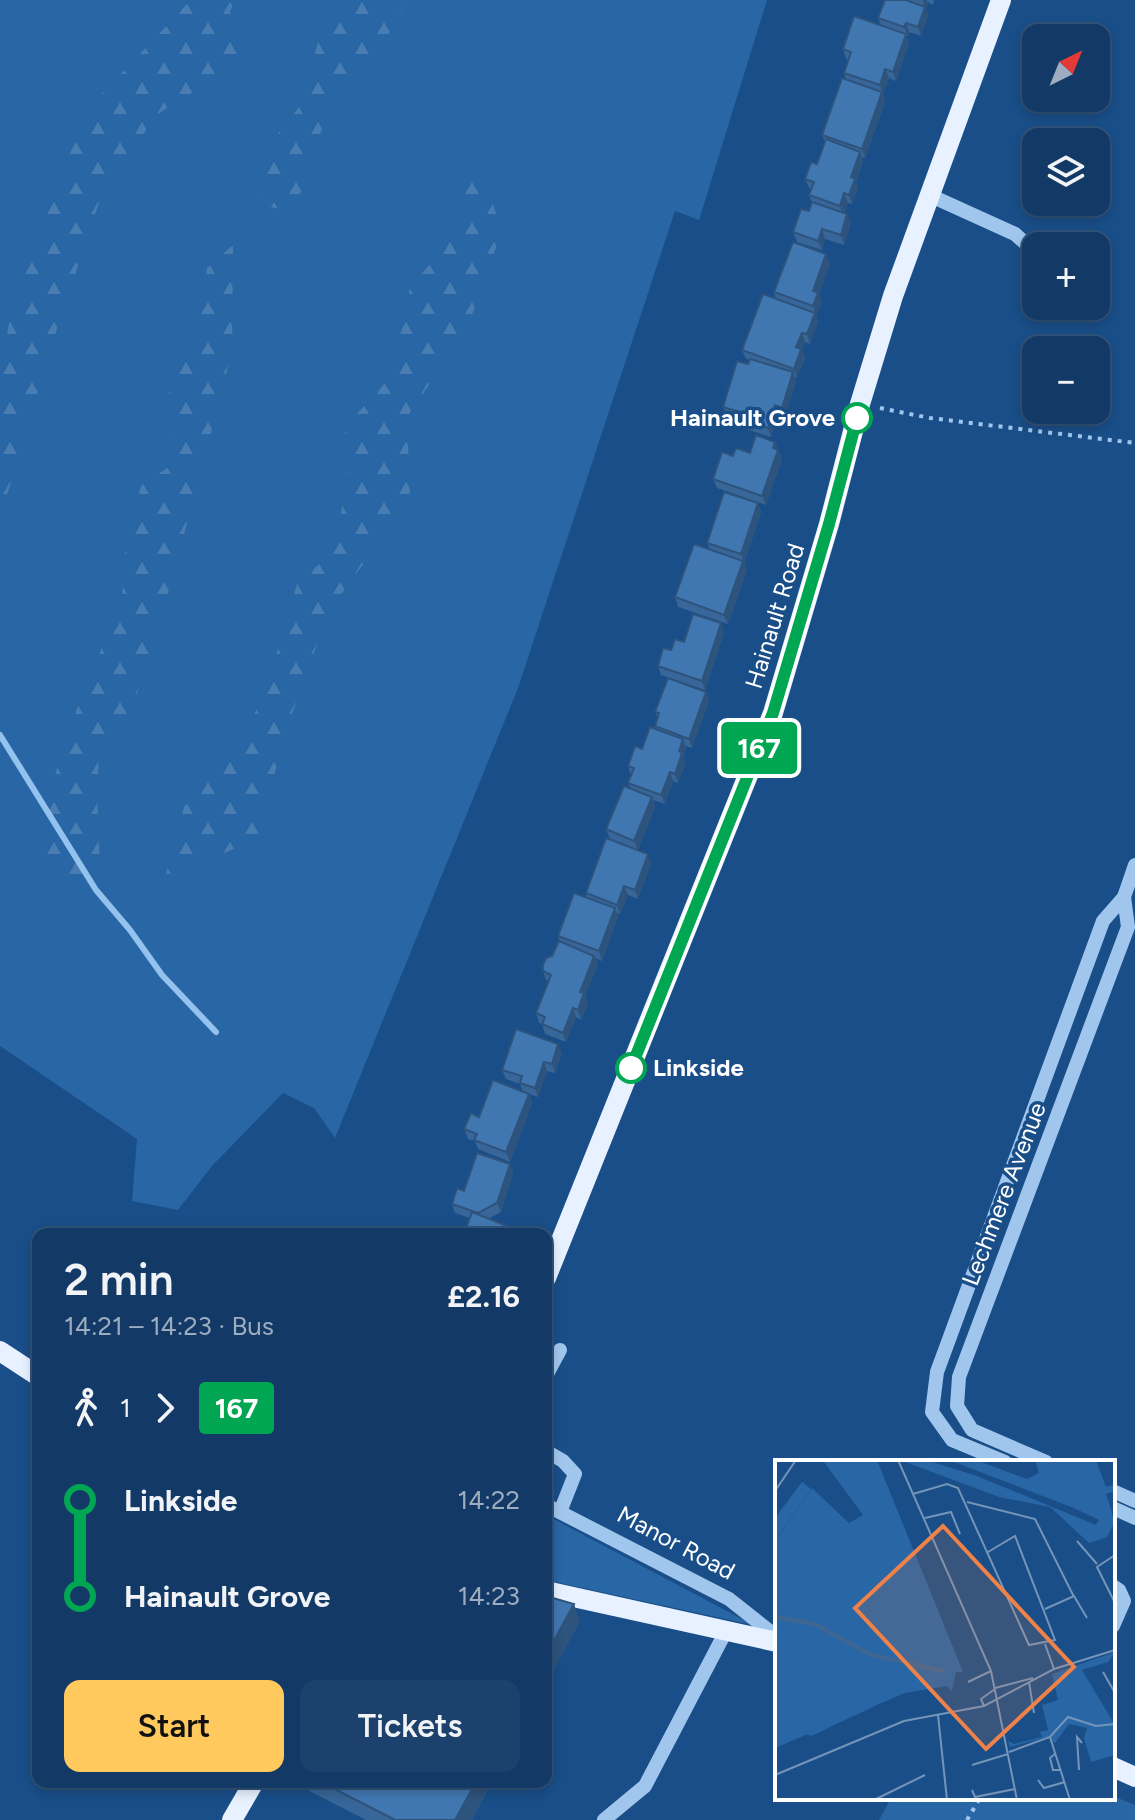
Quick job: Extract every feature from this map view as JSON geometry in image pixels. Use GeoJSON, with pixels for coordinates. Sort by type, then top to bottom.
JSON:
{"type":"FeatureCollection","features":[{"type":"Feature","properties":{"kind":"main road","name":"Hainault Road"},"geometry":{"type":"LineString","coordinates":[[552,1263],[773,713],[893,296],[1001,0]]}},
{"type":"Feature","properties":{"kind":"main road"},"geometry":{"type":"LineString","coordinates":[[0,1351],[32,1372]]}},
{"type":"Feature","properties":{"kind":"main road","name":"Manor Road"},"geometry":{"type":"LineString","coordinates":[[552,1592],[726,1631],[775,1639]]}},
{"type":"Feature","properties":{"kind":"main road"},"geometry":{"type":"LineString","coordinates":[[1115,1768],[1135,1777]]}},
{"type":"Feature","properties":{"kind":"main road"},"geometry":{"type":"LineString","coordinates":[[232,1820],[251,1788]]}},
{"type":"Feature","properties":{"kind":"street"},"geometry":{"type":"LineString","coordinates":[[929,195],[1015,234],[1022,240]]}},
{"type":"Feature","properties":{"kind":"street","name":"Lechmere Avenue"},"geometry":{"type":"LineString","coordinates":[[1000,1460],[952,1440],[932,1412],[937,1372],[1103,921],[1124,897],[1135,865]]}},
{"type":"Feature","properties":{"kind":"street","name":"Lechmere Avenue"},"geometry":{"type":"LineString","coordinates":[[1041,1460],[972,1430],[957,1406],[959,1377],[1128,927],[1124,897]]}},
{"type":"Feature","properties":{"kind":"street"},"geometry":{"type":"LineString","coordinates":[[1026,1132],[1049,1139]]}},
{"type":"Feature","properties":{"kind":"street"},"geometry":{"type":"LineString","coordinates":[[947,1341],[969,1349]]}},
{"type":"Feature","properties":{"kind":"street"},"geometry":{"type":"LineString","coordinates":[[552,1365],[560,1350]]}},
{"type":"Feature","properties":{"kind":"street"},"geometry":{"type":"LineString","coordinates":[[552,1455],[575,1474],[560,1512]]}},
{"type":"Feature","properties":{"kind":"street"},"geometry":{"type":"LineString","coordinates":[[1115,1492],[1135,1501]]}},
{"type":"Feature","properties":{"kind":"street","name":"Manor Road"},"geometry":{"type":"LineString","coordinates":[[552,1508],[729,1599],[775,1637]]}},
{"type":"Feature","properties":{"kind":"street"},"geometry":{"type":"LineString","coordinates":[[1115,1509],[1135,1518]]}},
{"type":"Feature","properties":{"kind":"street"},"geometry":{"type":"LineString","coordinates":[[1115,1587],[1124,1601],[1115,1621]]}},
{"type":"Feature","properties":{"kind":"street"},"geometry":{"type":"LineString","coordinates":[[604,1820],[645,1786],[726,1631]]}},
{"type":"Feature","properties":{"kind":"path"},"geometry":{"type":"LineString","coordinates":[[860,404],[930,418],[1135,443]]}},
{"type":"Feature","properties":{"kind":"path"},"geometry":{"type":"LineString","coordinates":[[967,1820],[979,1800]]}},
{"type":"Feature","properties":{"kind":"green space"},"geometry":{"type":"Polygon","coordinates":[[[0,0],[767,0],[699,220],[675,211],[518,688],[335,1138],[314,1108],[283,1093],[212,1166],[178,1210],[132,1201],[137,1139],[0,1046],[0,0]]]}},
{"type":"Feature","properties":{"kind":"green space"},"geometry":{"type":"Polygon","coordinates":[[[191,0],[236,0],[230,11],[243,61],[156,115],[99,203],[52,344],[0,519],[0,381],[10,316],[57,187],[87,110],[191,0]]]}},
{"type":"Feature","properties":{"kind":"green space"},"geometry":{"type":"Polygon","coordinates":[[[329,0],[407,0],[368,72],[330,106],[294,212],[256,204],[268,147],[302,103],[329,0]]]}},
{"type":"Feature","properties":{"kind":"green space"},"geometry":{"type":"Polygon","coordinates":[[[479,164],[502,231],[467,329],[407,417],[410,500],[329,611],[288,725],[257,838],[196,866],[159,900],[184,807],[240,746],[267,686],[297,584],[337,548],[346,471],[345,427],[387,381],[410,287],[458,232],[459,185],[479,164]]]}},
{"type":"Feature","properties":{"kind":"green space"},"geometry":{"type":"Polygon","coordinates":[[[233,245],[232,351],[205,457],[163,611],[127,725],[99,753],[100,865],[63,891],[40,867],[38,844],[54,778],[84,688],[122,603],[124,558],[141,486],[176,462],[164,404],[199,329],[207,268],[233,245]]]}},
{"type":"Feature","properties":{"kind":"green space"},"geometry":{"type":"Polygon","coordinates":[[[552,1518],[753,1625],[552,1581],[552,1518]]]}},
{"type":"Feature","properties":{"kind":"green space"},"geometry":{"type":"Polygon","coordinates":[[[1115,1797],[1135,1805],[1135,1820],[879,1820],[890,1800],[1115,1800],[1115,1797]]]}},
{"type":"Feature","properties":{"kind":"building"},"geometry":{"type":"Polygon","coordinates":[[[885,0],[906,0],[925,7],[918,27],[906,23],[904,27],[878,18],[885,0]]]}},
{"type":"Feature","properties":{"kind":"building"},"geometry":{"type":"Polygon","coordinates":[[[854,16],[906,34],[893,72],[885,69],[880,85],[844,73],[851,52],[843,49],[854,16]]]}},
{"type":"Feature","properties":{"kind":"building"},"geometry":{"type":"Polygon","coordinates":[[[842,78],[882,92],[862,149],[822,135],[842,78]]]}},
{"type":"Feature","properties":{"kind":"building"},"geometry":{"type":"Polygon","coordinates":[[[826,139],[860,152],[851,177],[855,179],[849,195],[844,193],[840,206],[809,195],[814,182],[805,179],[811,162],[817,164],[826,139]]]}},
{"type":"Feature","properties":{"kind":"building"},"geometry":{"type":"Polygon","coordinates":[[[812,202],[847,214],[841,235],[822,229],[818,241],[793,232],[801,209],[809,211],[812,202]]]}},
{"type":"Feature","properties":{"kind":"building"},"geometry":{"type":"Polygon","coordinates":[[[793,242],[826,254],[813,291],[818,293],[813,306],[774,292],[793,242]]]}},
{"type":"Feature","properties":{"kind":"building"},"geometry":{"type":"Polygon","coordinates":[[[763,294],[815,313],[807,334],[802,333],[796,347],[801,349],[794,369],[742,350],[763,294]]]}},
{"type":"Feature","properties":{"kind":"building"},"geometry":{"type":"Polygon","coordinates":[[[750,359],[793,372],[782,408],[775,405],[768,428],[739,418],[740,412],[723,407],[737,361],[748,364],[750,359]]]}},
{"type":"Feature","properties":{"kind":"building"},"geometry":{"type":"Polygon","coordinates":[[[756,435],[775,442],[773,448],[778,450],[762,496],[713,479],[722,452],[733,456],[736,448],[750,453],[756,435]]]}},
{"type":"Feature","properties":{"kind":"building"},"geometry":{"type":"Polygon","coordinates":[[[724,492],[758,503],[741,554],[707,543],[724,492]]]}},
{"type":"Feature","properties":{"kind":"building"},"geometry":{"type":"Polygon","coordinates":[[[694,544],[743,561],[724,615],[675,597],[694,544]]]}},
{"type":"Feature","properties":{"kind":"building"},"geometry":{"type":"Polygon","coordinates":[[[693,614],[721,623],[702,681],[658,666],[663,648],[671,650],[675,639],[684,642],[693,614]]]}},
{"type":"Feature","properties":{"kind":"building"},"geometry":{"type":"Polygon","coordinates":[[[668,678],[706,692],[689,739],[655,726],[659,713],[655,712],[668,678]]]}},
{"type":"Feature","properties":{"kind":"building"},"geometry":{"type":"Polygon","coordinates":[[[650,727],[683,739],[675,774],[670,772],[661,795],[628,783],[634,768],[628,766],[635,746],[642,749],[650,727]]]}},
{"type":"Feature","properties":{"kind":"building"},"geometry":{"type":"Polygon","coordinates":[[[624,786],[652,797],[634,841],[606,829],[624,786]]]}},
{"type":"Feature","properties":{"kind":"building"},"geometry":{"type":"Polygon","coordinates":[[[606,838],[648,854],[635,890],[624,886],[617,905],[586,893],[606,838]]]}},
{"type":"Feature","properties":{"kind":"building"},"geometry":{"type":"Polygon","coordinates":[[[574,893],[615,908],[599,951],[558,936],[574,893]]]}},
{"type":"Feature","properties":{"kind":"building"},"geometry":{"type":"Polygon","coordinates":[[[559,941],[594,956],[580,992],[584,993],[578,1010],[573,1008],[563,1033],[542,1024],[545,1017],[536,1013],[551,975],[543,971],[543,965],[546,958],[552,956],[559,941]]]}},
{"type":"Feature","properties":{"kind":"building"},"geometry":{"type":"Polygon","coordinates":[[[516,1029],[558,1044],[552,1064],[544,1062],[535,1088],[520,1083],[522,1076],[502,1070],[516,1029]]]}},
{"type":"Feature","properties":{"kind":"building"},"geometry":{"type":"Polygon","coordinates":[[[493,1080],[529,1094],[506,1152],[474,1140],[477,1134],[464,1129],[471,1113],[479,1117],[493,1080]]]}},
{"type":"Feature","properties":{"kind":"building"},"geometry":{"type":"Polygon","coordinates":[[[477,1153],[510,1164],[497,1203],[478,1213],[452,1204],[457,1188],[464,1191],[477,1153]]]}},
{"type":"Feature","properties":{"kind":"building"},"geometry":{"type":"Polygon","coordinates":[[[472,1212],[507,1226],[506,1228],[466,1228],[472,1212]]]}},
{"type":"Feature","properties":{"kind":"building"},"geometry":{"type":"Polygon","coordinates":[[[552,1598],[574,1604],[552,1644],[552,1598]]]}},
{"type":"Feature","properties":{"kind":"building"},"geometry":{"type":"Polygon","coordinates":[[[333,1788],[473,1788],[455,1820],[395,1820],[333,1788]]]}},
{"type":"Feature","properties":{"kind":"waterway"},"geometry":{"type":"LineString","coordinates":[[0,735],[96,890],[162,975],[216,1032]]}},
{"type":"Feature","properties":{"kind":"bus line","name":"167"},"geometry":{"type":"LineString","coordinates":[[631,1068],[773,713],[857,418]]}},
{"type":"Feature","properties":{"kind":"place","name":"Hainault Grove"},"geometry":{"type":"Point","coordinates":[857,418]}},
{"type":"Feature","properties":{"kind":"place","name":"Linkside"},"geometry":{"type":"Point","coordinates":[631,1068]}}]}
